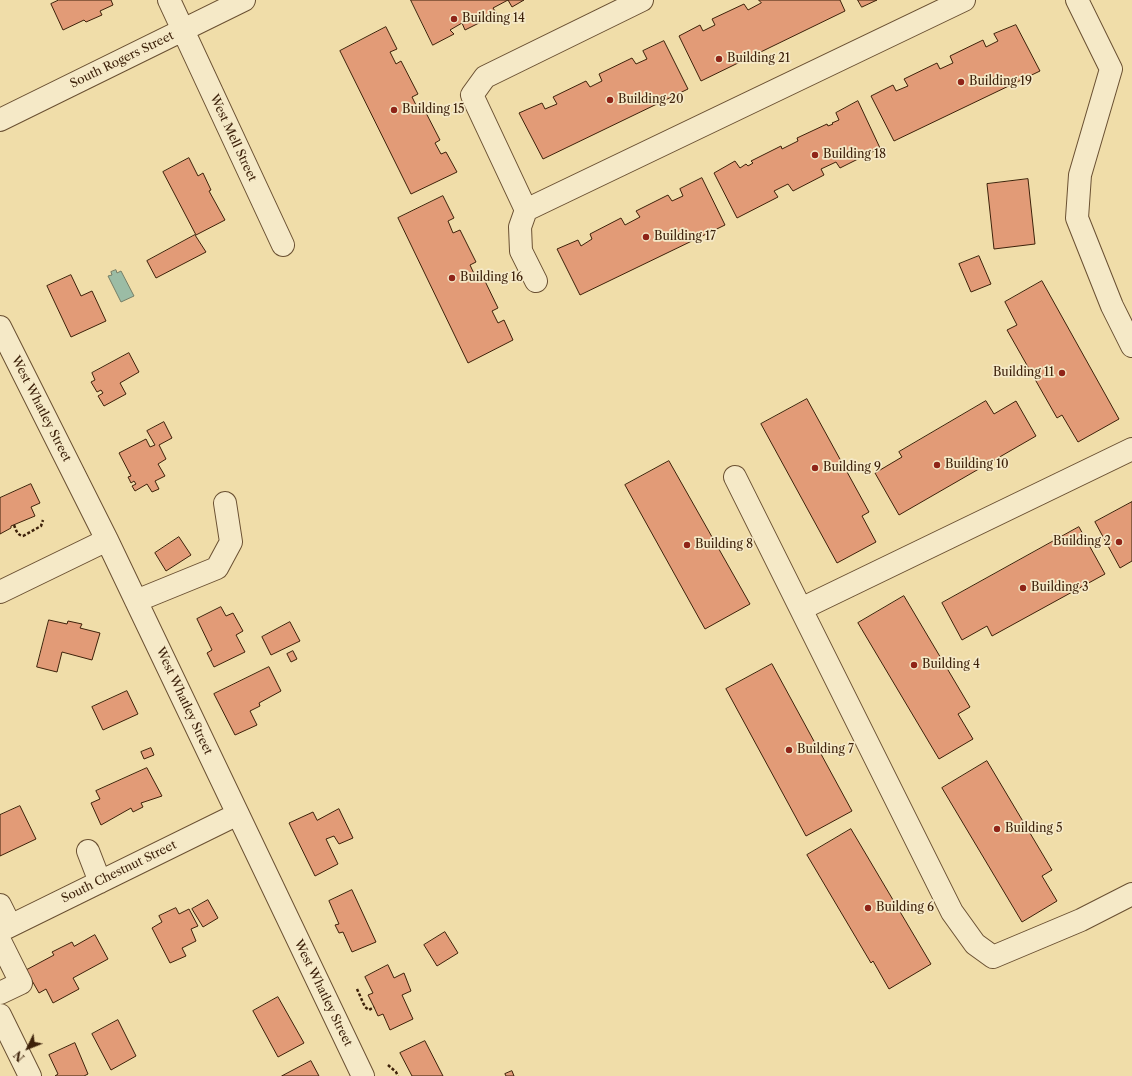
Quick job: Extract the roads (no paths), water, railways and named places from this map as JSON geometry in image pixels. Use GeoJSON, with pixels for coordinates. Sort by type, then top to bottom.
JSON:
{"type":"FeatureCollection","features":[{"type":"Feature","properties":{"kind":"street","name":"West Mell Street"},"geometry":{"type":"LineString","coordinates":[[169,0],[283,245]]}},
{"type":"Feature","properties":{"kind":"street","name":"South Rogers Street"},"geometry":{"type":"LineString","coordinates":[[0,120],[244,0]]}},
{"type":"Feature","properties":{"kind":"street"},"geometry":{"type":"LineString","coordinates":[[536,281],[521,251],[520,227],[526,210],[472,95],[485,77],[642,0]]}},
{"type":"Feature","properties":{"kind":"street"},"geometry":{"type":"LineString","coordinates":[[526,210],[964,0]]}},
{"type":"Feature","properties":{"kind":"street"},"geometry":{"type":"LineString","coordinates":[[1077,0],[1111,69],[1080,175],[1077,218],[1112,306],[1132,346]]}},
{"type":"Feature","properties":{"kind":"street","name":"West Whatley Street"},"geometry":{"type":"LineString","coordinates":[[0,327],[107,540],[363,1076]]}},
{"type":"Feature","properties":{"kind":"street"},"geometry":{"type":"LineString","coordinates":[[801,609],[1132,448]]}},
{"type":"Feature","properties":{"kind":"street"},"geometry":{"type":"LineString","coordinates":[[735,477],[952,912],[976,944],[993,956],[1081,920],[1132,894]]}},
{"type":"Feature","properties":{"kind":"street"},"geometry":{"type":"LineString","coordinates":[[136,601],[217,568],[231,542],[225,503]]}},
{"type":"Feature","properties":{"kind":"street"},"geometry":{"type":"LineString","coordinates":[[0,592],[107,540]]}},
{"type":"Feature","properties":{"kind":"street","name":"South Chestnut Street"},"geometry":{"type":"LineString","coordinates":[[3,933],[100,882],[238,814]]}},
{"type":"Feature","properties":{"kind":"street"},"geometry":{"type":"LineString","coordinates":[[88,851],[100,882]]}},
{"type":"Feature","properties":{"kind":"street"},"geometry":{"type":"LineString","coordinates":[[0,905],[3,933],[21,982],[0,993]]}},
{"type":"Feature","properties":{"kind":"street"},"geometry":{"type":"LineString","coordinates":[[0,1015],[30,1076]]}},
{"type":"Feature","properties":{"kind":"place","name":"Building 14"},"geometry":{"type":"Point","coordinates":[454,19]}},
{"type":"Feature","properties":{"kind":"place","name":"Building 21"},"geometry":{"type":"Point","coordinates":[719,59]}},
{"type":"Feature","properties":{"kind":"place","name":"Building 19"},"geometry":{"type":"Point","coordinates":[961,82]}},
{"type":"Feature","properties":{"kind":"place","name":"Building 20"},"geometry":{"type":"Point","coordinates":[610,100]}},
{"type":"Feature","properties":{"kind":"place","name":"Building 15"},"geometry":{"type":"Point","coordinates":[394,110]}},
{"type":"Feature","properties":{"kind":"place","name":"Building 18"},"geometry":{"type":"Point","coordinates":[815,155]}},
{"type":"Feature","properties":{"kind":"place","name":"Building 17"},"geometry":{"type":"Point","coordinates":[646,237]}},
{"type":"Feature","properties":{"kind":"place","name":"Building 16"},"geometry":{"type":"Point","coordinates":[452,278]}},
{"type":"Feature","properties":{"kind":"place","name":"Building 11"},"geometry":{"type":"Point","coordinates":[1062,373]}},
{"type":"Feature","properties":{"kind":"place","name":"Building 10"},"geometry":{"type":"Point","coordinates":[937,465]}},
{"type":"Feature","properties":{"kind":"place","name":"Building 9"},"geometry":{"type":"Point","coordinates":[815,468]}},
{"type":"Feature","properties":{"kind":"place","name":"Building 2"},"geometry":{"type":"Point","coordinates":[1119,542]}},
{"type":"Feature","properties":{"kind":"place","name":"Building 8"},"geometry":{"type":"Point","coordinates":[687,545]}},
{"type":"Feature","properties":{"kind":"place","name":"Building 3"},"geometry":{"type":"Point","coordinates":[1023,588]}},
{"type":"Feature","properties":{"kind":"place","name":"Building 4"},"geometry":{"type":"Point","coordinates":[914,665]}},
{"type":"Feature","properties":{"kind":"place","name":"Building 7"},"geometry":{"type":"Point","coordinates":[789,750]}},
{"type":"Feature","properties":{"kind":"place","name":"Building 5"},"geometry":{"type":"Point","coordinates":[997,829]}},
{"type":"Feature","properties":{"kind":"place","name":"Building 6"},"geometry":{"type":"Point","coordinates":[868,908]}}]}
